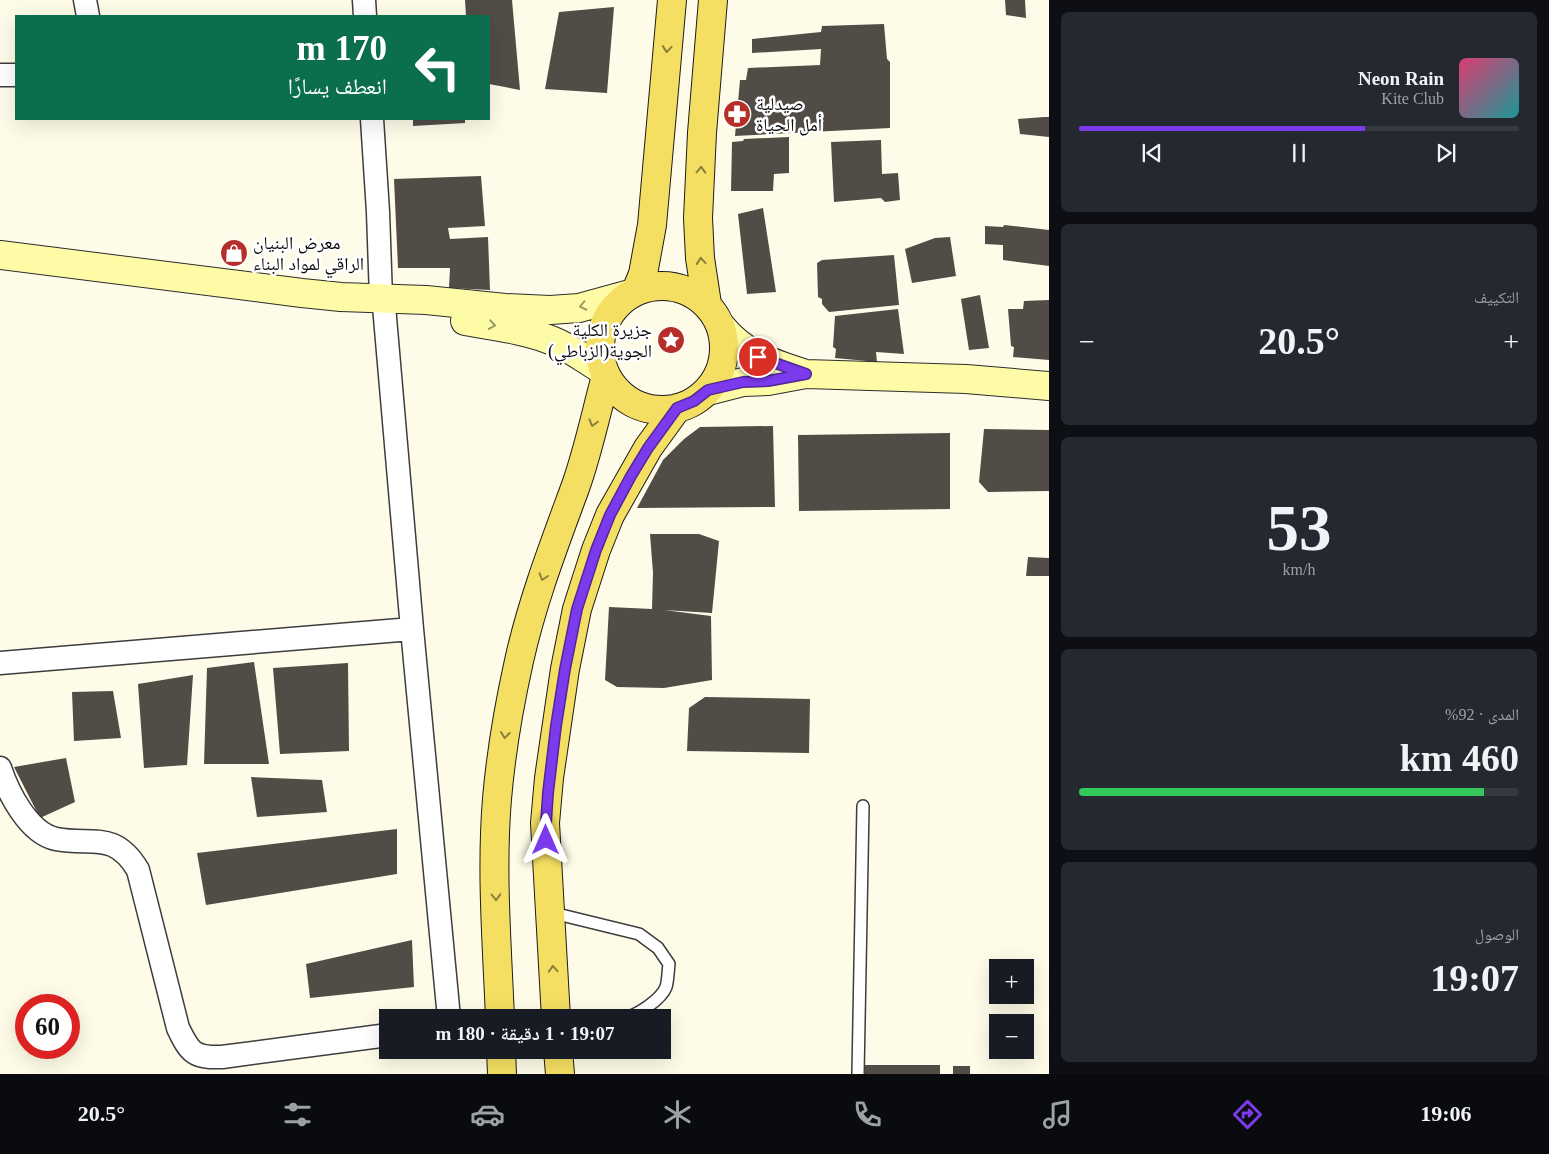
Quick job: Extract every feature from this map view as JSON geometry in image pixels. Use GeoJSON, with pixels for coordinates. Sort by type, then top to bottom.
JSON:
{"type":"FeatureCollection","features":[{"type":"Feature","properties":{"kind":"main road"},"geometry":{"type":"LineString","coordinates":[[672,0],[652,225],[644,274],[633,292],[614,308],[603,327],[600,342],[600,357],[605,373],[616,389],[628,400],[644,408],[661,410],[677,408],[694,401],[708,390],[724,360],[724,343],[714,315],[701,265],[698,218],[702,133],[713,0]]}},
{"type":"Feature","properties":{"kind":"main road"},"geometry":{"type":"LineString","coordinates":[[633,292],[651,286],[666,285],[681,288],[695,294],[714,315]]}},
{"type":"Feature","properties":{"kind":"main road"},"geometry":{"type":"LineString","coordinates":[[500,1009],[495,852],[497,798],[508,714],[519,659],[556,535],[575,487],[605,373]]}},
{"type":"Feature","properties":{"kind":"main road"},"geometry":{"type":"LineString","coordinates":[[555,1009],[546,823],[549,778],[565,669],[577,609],[596,550],[610,515],[648,448],[677,408]]}},
{"type":"Feature","properties":{"kind":"main road"},"geometry":{"type":"LineString","coordinates":[[501,1059],[502,1074]]}},
{"type":"Feature","properties":{"kind":"main road"},"geometry":{"type":"LineString","coordinates":[[559,1059],[560,1074]]}},
{"type":"Feature","properties":{"kind":"street"},"geometry":{"type":"LineString","coordinates":[[85,0],[88,15]]}},
{"type":"Feature","properties":{"kind":"street"},"geometry":{"type":"LineString","coordinates":[[364,0],[365,15]]}},
{"type":"Feature","properties":{"kind":"street"},"geometry":{"type":"LineString","coordinates":[[0,75],[15,75]]}},
{"type":"Feature","properties":{"kind":"street"},"geometry":{"type":"LineString","coordinates":[[372,120],[383,302],[448,1009]]}},
{"type":"Feature","properties":{"kind":"street"},"geometry":{"type":"LineString","coordinates":[[0,255],[383,302],[550,310],[579,308],[633,292]]}},
{"type":"Feature","properties":{"kind":"street"},"geometry":{"type":"LineString","coordinates":[[383,302],[422,314],[501,327],[553,341],[568,348],[605,373]]}},
{"type":"Feature","properties":{"kind":"street"},"geometry":{"type":"LineString","coordinates":[[714,315],[738,344],[749,352],[774,364],[806,374]]}},
{"type":"Feature","properties":{"kind":"street"},"geometry":{"type":"LineString","coordinates":[[708,390],[743,382],[768,381],[806,374],[966,379],[1049,386]]}},
{"type":"Feature","properties":{"kind":"street"},"geometry":{"type":"LineString","coordinates":[[0,663],[412,629]]}},
{"type":"Feature","properties":{"kind":"street"},"geometry":{"type":"LineString","coordinates":[[0,768],[7,788],[21,813],[40,830],[55,839],[99,841],[118,847],[130,857],[138,870],[178,1028],[184,1042],[194,1053],[204,1058],[222,1057],[379,1036]]}},
{"type":"Feature","properties":{"kind":"lane"},"geometry":{"type":"LineString","coordinates":[[858,1074],[863,806]]}},
{"type":"Feature","properties":{"kind":"lane"},"geometry":{"type":"LineString","coordinates":[[549,912],[639,934],[658,948],[669,964],[666,988],[653,1003],[643,1009]]}},
{"type":"Feature","properties":{"kind":"building"},"geometry":{"type":"Polygon","coordinates":[[[465,0],[512,0],[520,90],[490,84],[490,15],[466,15],[465,0]]]}},
{"type":"Feature","properties":{"kind":"building"},"geometry":{"type":"Polygon","coordinates":[[[1005,0],[1025,0],[1026,18],[1006,15],[1005,0]]]}},
{"type":"Feature","properties":{"kind":"building"},"geometry":{"type":"Polygon","coordinates":[[[614,7],[607,93],[545,89],[559,12],[614,7]]]}},
{"type":"Feature","properties":{"kind":"building"},"geometry":{"type":"Polygon","coordinates":[[[884,24],[887,59],[890,62],[890,128],[735,136],[740,80],[746,80],[748,68],[820,65],[821,49],[752,53],[752,39],[821,32],[822,26],[884,24]]]}},
{"type":"Feature","properties":{"kind":"building"},"geometry":{"type":"Polygon","coordinates":[[[1049,117],[1049,137],[1020,134],[1018,119],[1049,117]]]}},
{"type":"Feature","properties":{"kind":"building"},"geometry":{"type":"Polygon","coordinates":[[[413,120],[465,120],[465,123],[413,126],[413,120]]]}},
{"type":"Feature","properties":{"kind":"building"},"geometry":{"type":"Polygon","coordinates":[[[789,137],[789,173],[774,174],[773,191],[731,191],[732,142],[743,141],[744,139],[789,137]]]}},
{"type":"Feature","properties":{"kind":"building"},"geometry":{"type":"Polygon","coordinates":[[[881,140],[882,174],[898,173],[900,200],[885,202],[881,198],[834,202],[831,142],[881,140]]]}},
{"type":"Feature","properties":{"kind":"building"},"geometry":{"type":"Polygon","coordinates":[[[481,176],[485,226],[448,228],[450,239],[488,237],[490,290],[449,288],[450,268],[398,268],[394,179],[481,176]]]}},
{"type":"Feature","properties":{"kind":"building"},"geometry":{"type":"Polygon","coordinates":[[[763,208],[776,292],[747,294],[738,214],[763,208]]]}},
{"type":"Feature","properties":{"kind":"building"},"geometry":{"type":"Polygon","coordinates":[[[1004,225],[1049,230],[1049,266],[1003,260],[1003,245],[985,244],[985,226],[1003,227],[1004,225]]]}},
{"type":"Feature","properties":{"kind":"building"},"geometry":{"type":"Polygon","coordinates":[[[950,237],[956,276],[912,283],[905,249],[935,238],[950,237]]]}},
{"type":"Feature","properties":{"kind":"building"},"geometry":{"type":"Polygon","coordinates":[[[894,255],[899,305],[829,312],[822,304],[822,299],[818,297],[817,263],[822,260],[894,255]]]}},
{"type":"Feature","properties":{"kind":"building"},"geometry":{"type":"Polygon","coordinates":[[[980,295],[989,348],[969,350],[961,299],[980,295]]]}},
{"type":"Feature","properties":{"kind":"building"},"geometry":{"type":"Polygon","coordinates":[[[1049,300],[1049,360],[1013,357],[1014,347],[1011,346],[1008,309],[1023,309],[1024,301],[1049,300]]]}},
{"type":"Feature","properties":{"kind":"building"},"geometry":{"type":"Polygon","coordinates":[[[898,309],[904,354],[876,352],[877,362],[835,358],[836,349],[833,347],[835,316],[898,309]]]}},
{"type":"Feature","properties":{"kind":"building"},"geometry":{"type":"Polygon","coordinates":[[[773,426],[775,507],[637,508],[663,460],[684,439],[700,427],[773,426]]]}},
{"type":"Feature","properties":{"kind":"building"},"geometry":{"type":"Polygon","coordinates":[[[984,429],[1049,430],[1049,491],[988,492],[979,482],[984,429]]]}},
{"type":"Feature","properties":{"kind":"building"},"geometry":{"type":"Polygon","coordinates":[[[950,433],[950,509],[799,511],[798,435],[950,433]]]}},
{"type":"Feature","properties":{"kind":"building"},"geometry":{"type":"Polygon","coordinates":[[[650,534],[699,534],[719,541],[712,613],[664,610],[711,616],[712,680],[664,688],[617,687],[605,680],[609,607],[652,609],[653,573],[650,534]]]}},
{"type":"Feature","properties":{"kind":"building"},"geometry":{"type":"Polygon","coordinates":[[[1028,557],[1049,558],[1049,576],[1026,576],[1028,557]]]}},
{"type":"Feature","properties":{"kind":"building"},"geometry":{"type":"Polygon","coordinates":[[[254,662],[269,764],[204,764],[207,668],[254,662]]]}},
{"type":"Feature","properties":{"kind":"building"},"geometry":{"type":"Polygon","coordinates":[[[348,663],[349,751],[280,754],[273,668],[348,663]]]}},
{"type":"Feature","properties":{"kind":"building"},"geometry":{"type":"Polygon","coordinates":[[[193,675],[187,765],[144,768],[138,684],[193,675]]]}},
{"type":"Feature","properties":{"kind":"building"},"geometry":{"type":"Polygon","coordinates":[[[113,691],[121,738],[74,741],[72,692],[113,691]]]}},
{"type":"Feature","properties":{"kind":"building"},"geometry":{"type":"Polygon","coordinates":[[[705,697],[810,699],[809,753],[687,751],[689,708],[705,697]]]}},
{"type":"Feature","properties":{"kind":"building"},"geometry":{"type":"Polygon","coordinates":[[[66,758],[75,802],[40,818],[14,767],[66,758]]]}},
{"type":"Feature","properties":{"kind":"building"},"geometry":{"type":"Polygon","coordinates":[[[251,777],[322,780],[327,812],[257,817],[251,777]]]}},
{"type":"Feature","properties":{"kind":"building"},"geometry":{"type":"Polygon","coordinates":[[[397,829],[397,874],[206,905],[197,853],[397,829]]]}},
{"type":"Feature","properties":{"kind":"building"},"geometry":{"type":"Polygon","coordinates":[[[412,940],[414,987],[310,998],[306,964],[412,940]]]}},
{"type":"Feature","properties":{"kind":"building"},"geometry":{"type":"Polygon","coordinates":[[[858,1065],[940,1065],[940,1074],[858,1074],[858,1065]]]}},
{"type":"Feature","properties":{"kind":"building"},"geometry":{"type":"Polygon","coordinates":[[[953,1066],[970,1066],[970,1074],[953,1074],[953,1066]]]}},
{"type":"Feature","properties":{"kind":"place","name":"صيدلية أمل الحياة"},"geometry":{"type":"Point","coordinates":[737,114]}},
{"type":"Feature","properties":{"kind":"place","name":"معرض البنيان الراقي لمواد البناء"},"geometry":{"type":"Point","coordinates":[234,253]}},
{"type":"Feature","properties":{"kind":"place","name":"جزيرة الكلية الجوية(الزباطي)"},"geometry":{"type":"Point","coordinates":[671,340]}},
{"type":"Feature","properties":{"kind":"route"},"geometry":{"type":"LineString","coordinates":[[546,840],[549,778],[565,669],[577,609],[596,550],[610,515],[648,448],[677,408],[694,401],[708,390],[743,382],[768,381],[806,374],[758,357]]}}]}
